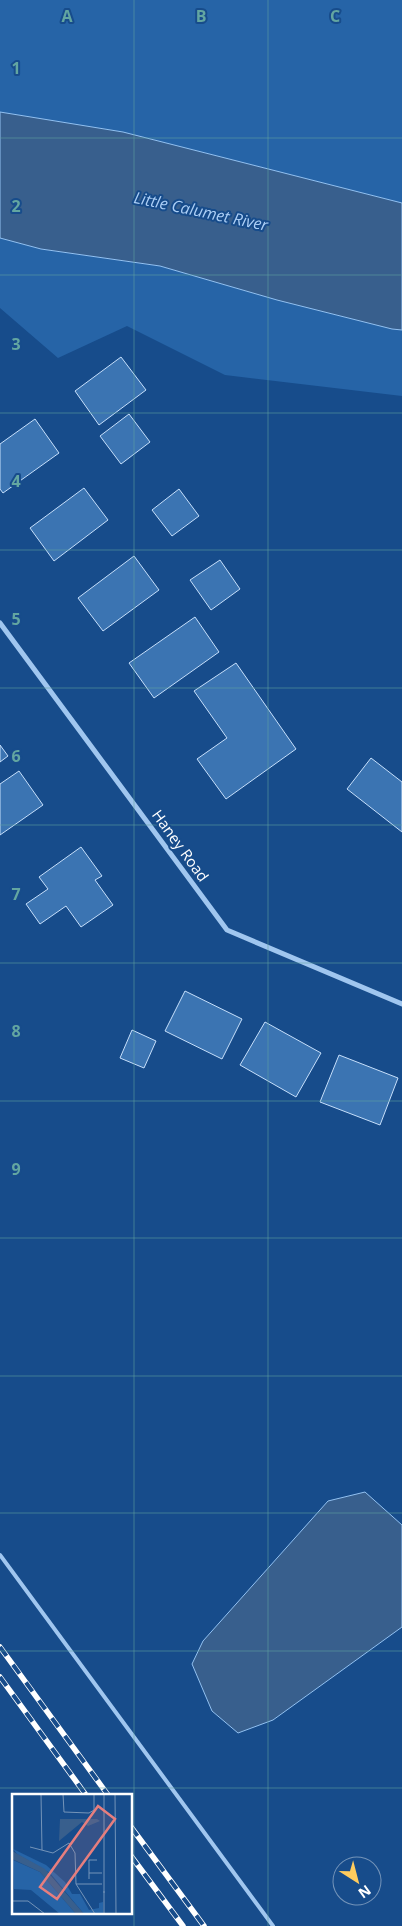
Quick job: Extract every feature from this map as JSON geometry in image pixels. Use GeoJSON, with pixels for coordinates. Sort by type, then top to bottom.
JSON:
{"type":"FeatureCollection","features":[{"type":"Feature","properties":{"kind":"street","name":"Haney Road"},"geometry":{"type":"LineString","coordinates":[[0,623],[227,930],[402,1004]]}},
{"type":"Feature","properties":{"kind":"lane"},"geometry":{"type":"LineString","coordinates":[[0,1555],[273,1926]]}},
{"type":"Feature","properties":{"kind":"shaded area"},"geometry":{"type":"Polygon","coordinates":[[[0,0],[402,0],[402,203],[123,132],[0,112],[0,0]]]}},
{"type":"Feature","properties":{"kind":"shaded area"},"geometry":{"type":"Polygon","coordinates":[[[0,238],[41,249],[160,266],[277,300],[402,330],[402,396],[225,375],[127,326],[58,358],[0,308],[0,238]]]}},
{"type":"Feature","properties":{"kind":"water","name":"Little Calumet River"},"geometry":{"type":"Polygon","coordinates":[[[0,112],[123,132],[402,203],[402,330],[277,300],[160,266],[41,249],[0,238],[0,112]]]}},
{"type":"Feature","properties":{"kind":"water"},"geometry":{"type":"Polygon","coordinates":[[[365,1492],[402,1525],[402,1627],[273,1720],[238,1733],[212,1711],[192,1664],[203,1641],[328,1501],[365,1492]]]}},
{"type":"Feature","properties":{"kind":"building"},"geometry":{"type":"Polygon","coordinates":[[[121,357],[146,390],[99,425],[75,391],[121,357]]]}},
{"type":"Feature","properties":{"kind":"building"},"geometry":{"type":"Polygon","coordinates":[[[129,414],[150,442],[121,464],[100,436],[129,414]]]}},
{"type":"Feature","properties":{"kind":"building"},"geometry":{"type":"Polygon","coordinates":[[[35,419],[59,453],[3,493],[0,489],[0,444],[35,419]]]}},
{"type":"Feature","properties":{"kind":"building"},"geometry":{"type":"Polygon","coordinates":[[[84,488],[108,520],[54,561],[30,528],[84,488]]]}},
{"type":"Feature","properties":{"kind":"building"},"geometry":{"type":"Polygon","coordinates":[[[179,489],[199,516],[172,536],[152,510],[179,489]]]}},
{"type":"Feature","properties":{"kind":"building"},"geometry":{"type":"Polygon","coordinates":[[[134,556],[159,590],[103,631],[78,598],[134,556]]]}},
{"type":"Feature","properties":{"kind":"building"},"geometry":{"type":"Polygon","coordinates":[[[220,560],[240,589],[211,610],[190,580],[220,560]]]}},
{"type":"Feature","properties":{"kind":"building"},"geometry":{"type":"Polygon","coordinates":[[[195,617],[219,652],[154,698],[129,663],[195,617]]]}},
{"type":"Feature","properties":{"kind":"building"},"geometry":{"type":"Polygon","coordinates":[[[236,663],[296,749],[226,799],[197,759],[227,738],[194,691],[236,663]]]}},
{"type":"Feature","properties":{"kind":"building"},"geometry":{"type":"Polygon","coordinates":[[[0,745],[8,756],[0,762],[0,745]]]}},
{"type":"Feature","properties":{"kind":"building"},"geometry":{"type":"Polygon","coordinates":[[[371,758],[402,782],[402,832],[347,789],[371,758]]]}},
{"type":"Feature","properties":{"kind":"building"},"geometry":{"type":"Polygon","coordinates":[[[19,771],[43,805],[0,835],[0,784],[19,771]]]}},
{"type":"Feature","properties":{"kind":"building"},"geometry":{"type":"Polygon","coordinates":[[[81,847],[102,876],[95,880],[113,905],[81,927],[66,906],[40,924],[26,904],[48,889],[39,877],[81,847]]]}},
{"type":"Feature","properties":{"kind":"building"},"geometry":{"type":"Polygon","coordinates":[[[185,991],[242,1019],[222,1059],[165,1031],[185,991]]]}},
{"type":"Feature","properties":{"kind":"building"},"geometry":{"type":"Polygon","coordinates":[[[265,1022],[321,1053],[296,1097],[240,1065],[265,1022]]]}},
{"type":"Feature","properties":{"kind":"building"},"geometry":{"type":"Polygon","coordinates":[[[132,1030],[156,1041],[144,1068],[120,1058],[132,1030]]]}},
{"type":"Feature","properties":{"kind":"building"},"geometry":{"type":"Polygon","coordinates":[[[339,1055],[398,1078],[380,1125],[320,1102],[339,1055]]]}},
{"type":"Feature","properties":{"kind":"railway"},"geometry":{"type":"LineString","coordinates":[[0,1647],[107,1794]]}},
{"type":"Feature","properties":{"kind":"railway"},"geometry":{"type":"LineString","coordinates":[[0,1677],[85,1794]]}},
{"type":"Feature","properties":{"kind":"railway"},"geometry":{"type":"LineString","coordinates":[[132,1828],[204,1926]]}},
{"type":"Feature","properties":{"kind":"railway"},"geometry":{"type":"LineString","coordinates":[[132,1857],[183,1926]]}}]}
